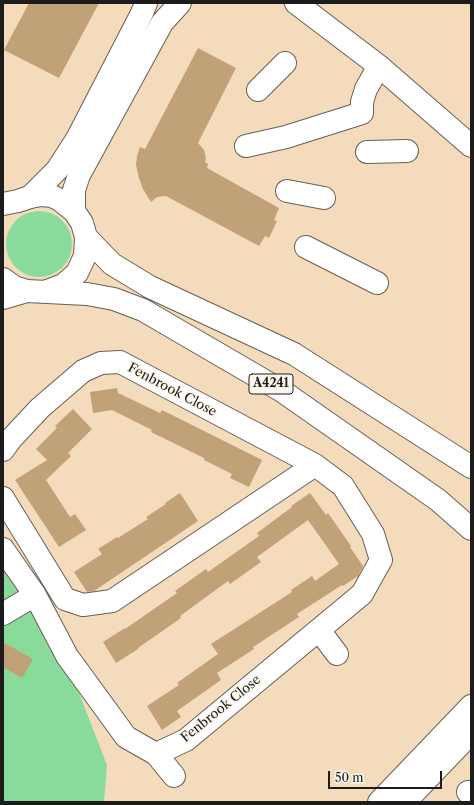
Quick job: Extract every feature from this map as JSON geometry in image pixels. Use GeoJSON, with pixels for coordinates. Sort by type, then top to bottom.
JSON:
{"type":"FeatureCollection","features":[{"type":"Feature","properties":{"kind":"main road"},"geometry":{"type":"LineString","coordinates":[[30,197],[57,170],[77,139],[146,3]]}},
{"type":"Feature","properties":{"kind":"main road"},"geometry":{"type":"LineString","coordinates":[[74,211],[74,190],[79,175],[162,23],[180,3]]}},
{"type":"Feature","properties":{"kind":"main road"},"geometry":{"type":"LineString","coordinates":[[296,3],[379,66],[471,146]]}},
{"type":"Feature","properties":{"kind":"main road"},"geometry":{"type":"LineString","coordinates":[[258,90],[285,63]]}},
{"type":"Feature","properties":{"kind":"main road"},"geometry":{"type":"LineString","coordinates":[[246,146],[293,134],[362,113],[362,102],[366,89],[379,66]]}},
{"type":"Feature","properties":{"kind":"main road"},"geometry":{"type":"LineString","coordinates":[[367,152],[407,151]]}},
{"type":"Feature","properties":{"kind":"main road"},"geometry":{"type":"LineString","coordinates":[[287,191],[324,198]]}},
{"type":"Feature","properties":{"kind":"main road","name":"A4241"},"geometry":{"type":"LineString","coordinates":[[3,204],[30,197],[52,196],[60,200],[74,211],[82,223],[86,237],[85,256],[77,273],[63,285],[36,292]]}},
{"type":"Feature","properties":{"kind":"main road","name":"A4241"},"geometry":{"type":"LineString","coordinates":[[86,237],[112,264],[150,287],[294,354],[471,467]]}},
{"type":"Feature","properties":{"kind":"main road"},"geometry":{"type":"LineString","coordinates":[[306,247],[377,283]]}},
{"type":"Feature","properties":{"kind":"main road","name":"A4241"},"geometry":{"type":"LineString","coordinates":[[3,278],[14,287],[36,292],[86,294],[114,299],[143,310],[282,391],[438,500],[471,529]]}},
{"type":"Feature","properties":{"kind":"main road"},"geometry":{"type":"LineString","coordinates":[[3,298],[36,292]]}},
{"type":"Feature","properties":{"kind":"main road","name":"Fenbrook Close"},"geometry":{"type":"LineString","coordinates":[[3,450],[11,439],[40,408],[83,371],[101,363],[120,362],[315,465],[343,486],[373,534],[381,560],[362,594],[186,740],[156,754]]}},
{"type":"Feature","properties":{"kind":"main road"},"geometry":{"type":"LineString","coordinates":[[3,498],[65,599],[84,605],[112,600],[315,465]]}},
{"type":"Feature","properties":{"kind":"main road"},"geometry":{"type":"LineString","coordinates":[[3,549],[35,595],[67,656],[126,737],[156,754],[174,776]]}},
{"type":"Feature","properties":{"kind":"main road"},"geometry":{"type":"LineString","coordinates":[[3,614],[35,595]]}},
{"type":"Feature","properties":{"kind":"main road"},"geometry":{"type":"LineString","coordinates":[[319,630],[337,654]]}},
{"type":"Feature","properties":{"kind":"main road"},"geometry":{"type":"LineString","coordinates":[[379,802],[471,706]]}},
{"type":"Feature","properties":{"kind":"main road"},"geometry":{"type":"LineString","coordinates":[[405,802],[471,733]]}},
{"type":"Feature","properties":{"kind":"green space"},"geometry":{"type":"Polygon","coordinates":[[[39,211],[52,214],[62,221],[69,231],[72,244],[69,257],[62,267],[52,274],[39,277],[26,274],[16,267],[9,257],[6,244],[9,231],[16,221],[26,214],[39,211]]]}},
{"type":"Feature","properties":{"kind":"green space"},"geometry":{"type":"Polygon","coordinates":[[[3,556],[64,654],[107,765],[104,802],[3,802],[3,556]]]}},
{"type":"Feature","properties":{"kind":"building"},"geometry":{"type":"Polygon","coordinates":[[[29,3],[99,3],[59,78],[4,50],[29,3]]]}},
{"type":"Feature","properties":{"kind":"building"},"geometry":{"type":"Polygon","coordinates":[[[198,48],[236,68],[198,143],[204,150],[206,158],[205,162],[208,164],[207,168],[279,208],[274,220],[277,221],[269,238],[265,236],[259,246],[166,196],[157,197],[151,202],[143,189],[139,178],[136,165],[140,147],[145,149],[198,48]]]}},
{"type":"Feature","properties":{"kind":"building"},"geometry":{"type":"Polygon","coordinates":[[[117,388],[118,393],[160,413],[162,410],[262,460],[249,487],[230,478],[232,474],[204,460],[204,458],[151,432],[152,430],[112,410],[93,413],[90,392],[117,388]]]}},
{"type":"Feature","properties":{"kind":"building"},"geometry":{"type":"Polygon","coordinates":[[[73,409],[92,429],[68,453],[71,456],[46,480],[70,517],[75,514],[86,530],[59,547],[15,480],[47,460],[36,449],[57,428],[55,426],[73,409]]]}},
{"type":"Feature","properties":{"kind":"building"},"geometry":{"type":"Polygon","coordinates":[[[180,493],[198,521],[94,591],[87,592],[74,572],[102,554],[98,549],[148,519],[146,517],[180,493]]]}},
{"type":"Feature","properties":{"kind":"building"},"geometry":{"type":"Polygon","coordinates":[[[310,493],[326,515],[328,513],[363,566],[358,576],[297,614],[299,617],[217,673],[221,680],[177,711],[181,717],[162,730],[147,706],[179,685],[177,683],[218,654],[211,644],[292,592],[291,590],[312,576],[315,581],[339,564],[308,520],[257,557],[261,562],[230,584],[228,581],[180,616],[181,618],[116,663],[103,642],[125,629],[177,593],[175,591],[206,569],[208,572],[259,536],[257,533],[310,493]]]}},
{"type":"Feature","properties":{"kind":"building"},"geometry":{"type":"Polygon","coordinates":[[[3,642],[33,659],[22,678],[3,667],[3,642]]]}}]}
